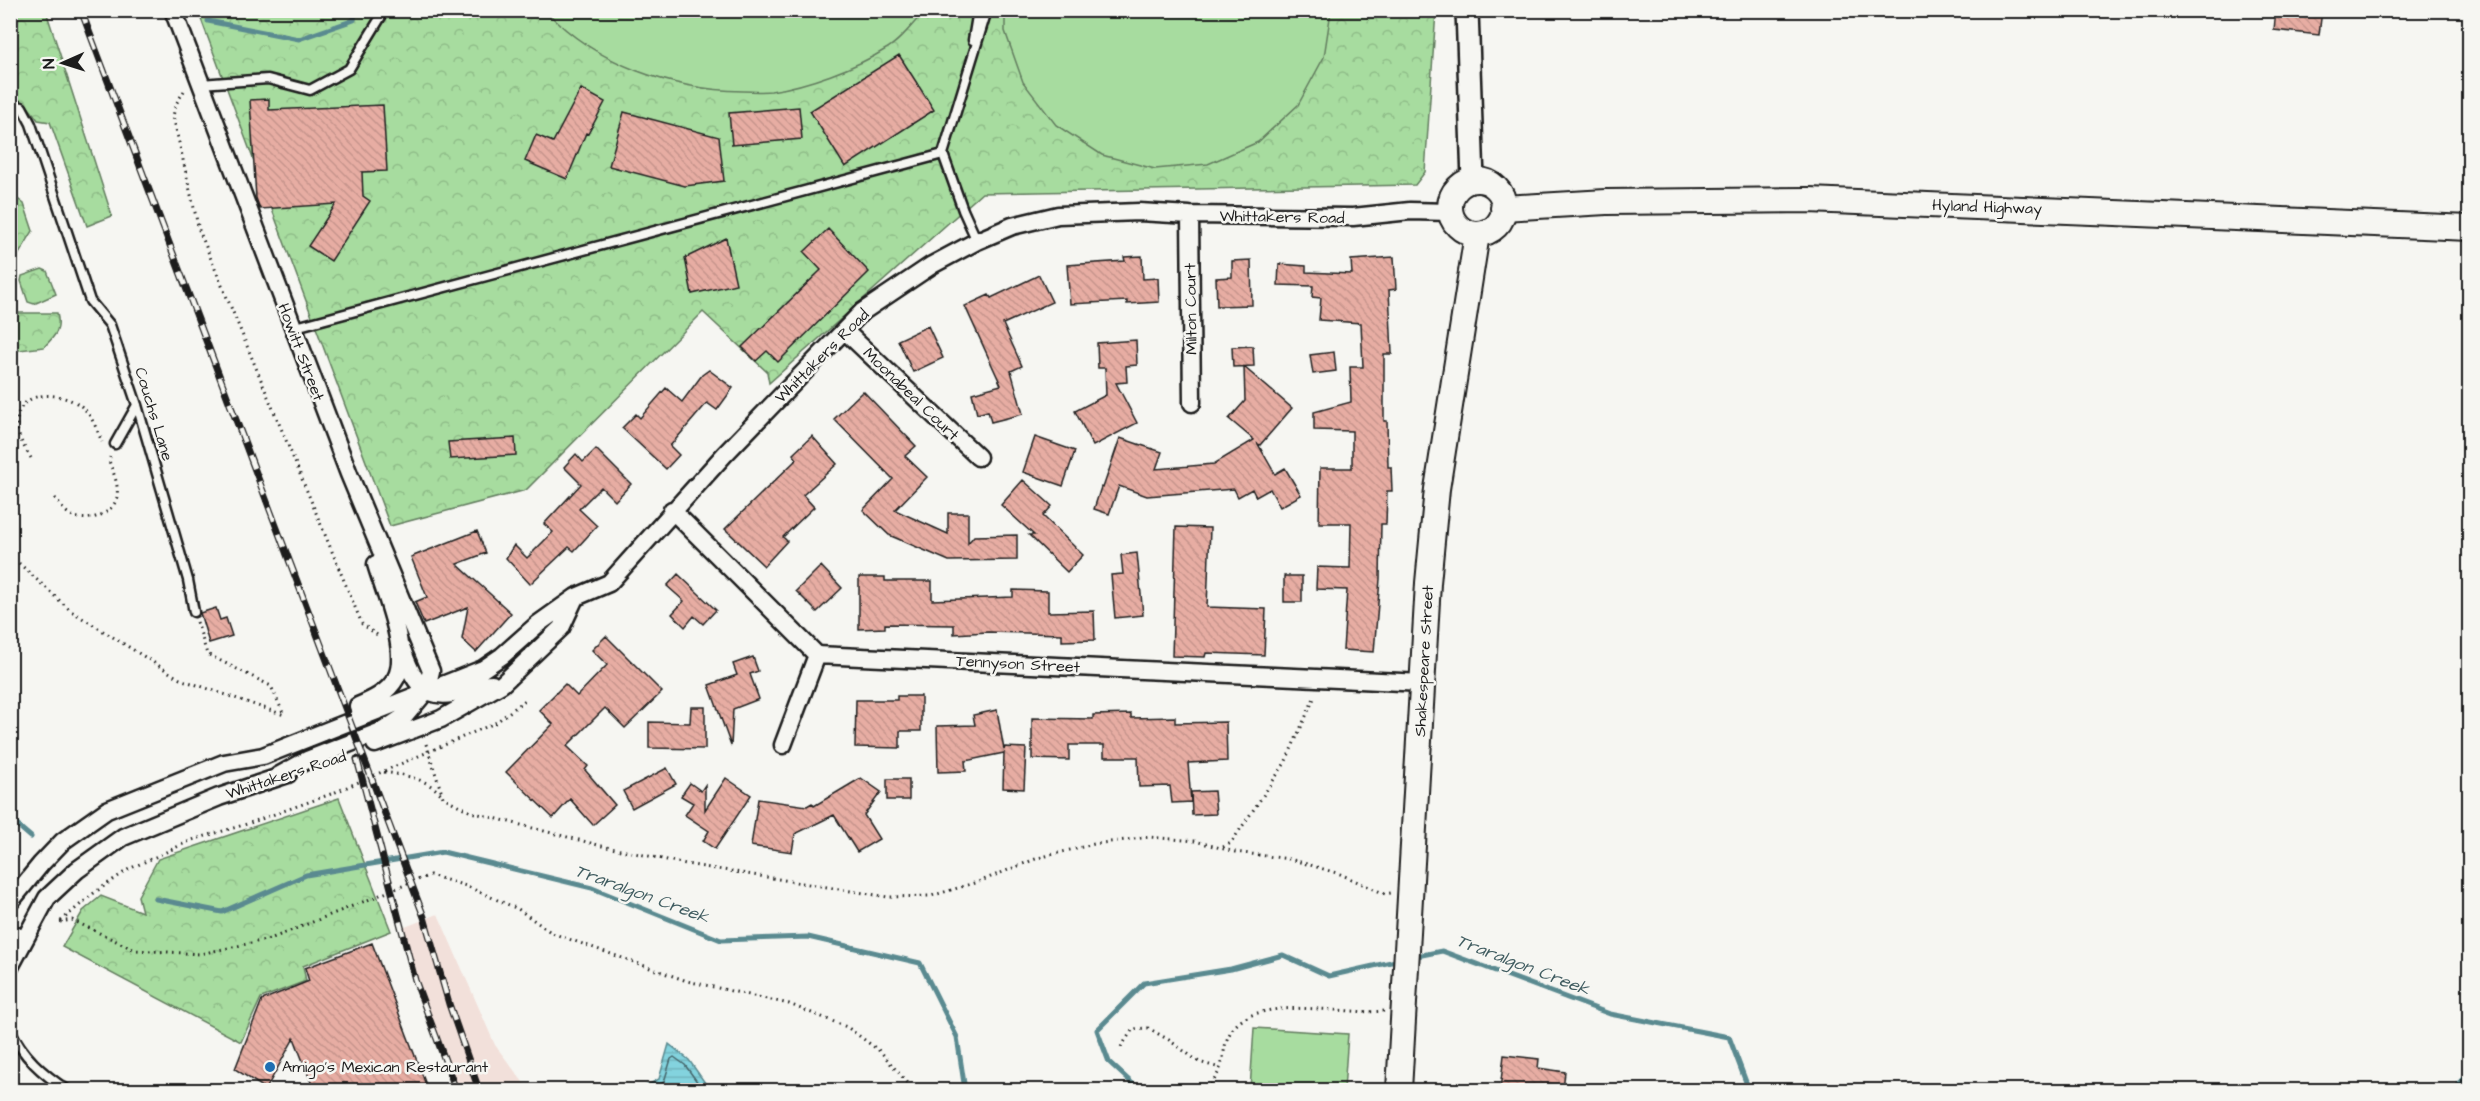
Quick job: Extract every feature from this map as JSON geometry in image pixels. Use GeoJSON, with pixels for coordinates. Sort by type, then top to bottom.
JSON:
{"type":"FeatureCollection","features":[{"type":"Feature","properties":{"kind":"main road"},"geometry":{"type":"LineString","coordinates":[[1473,181],[1481,181],[1496,189],[1503,208],[1496,226],[1487,232],[1477,234],[1460,228],[1450,212],[1453,195],[1465,183],[1473,181]]}},
{"type":"Feature","properties":{"kind":"main road","name":"Hyland Highway"},"geometry":{"type":"LineString","coordinates":[[1503,208],[1606,202],[1809,200],[2469,228]]}},
{"type":"Feature","properties":{"kind":"main road","name":"Shakespeare Street"},"geometry":{"type":"LineString","coordinates":[[1399,1090],[1437,489],[1477,234]]}},
{"type":"Feature","properties":{"kind":"street","name":"Howitt Street"},"geometry":{"type":"LineString","coordinates":[[173,10],[193,87],[292,328],[348,474],[430,670]]}},
{"type":"Feature","properties":{"kind":"street"},"geometry":{"type":"LineString","coordinates":[[1467,10],[1473,181]]}},
{"type":"Feature","properties":{"kind":"street","name":"Whittakers Road"},"geometry":{"type":"LineString","coordinates":[[10,902],[40,864],[63,841],[107,810],[224,763],[263,756],[483,669],[502,656],[538,624],[576,597],[609,583],[672,510],[862,312],[932,265],[977,241],[1012,226],[1058,215],[1139,212],[1190,215],[1353,217],[1410,211],[1450,212]]}},
{"type":"Feature","properties":{"kind":"street","name":"Milton Court"},"geometry":{"type":"LineString","coordinates":[[1190,215],[1192,403]]}},
{"type":"Feature","properties":{"kind":"street","name":"Moonabeal Court"},"geometry":{"type":"LineString","coordinates":[[845,331],[978,457]]}},
{"type":"Feature","properties":{"kind":"street"},"geometry":{"type":"LineString","coordinates":[[348,474],[401,647],[416,682],[426,691],[445,696],[484,684],[502,684]]}},
{"type":"Feature","properties":{"kind":"street"},"geometry":{"type":"LineString","coordinates":[[672,510],[817,655],[783,745]]}},
{"type":"Feature","properties":{"kind":"street","name":"Whittakers Road"},"geometry":{"type":"LineString","coordinates":[[10,968],[47,898],[77,870],[123,837],[219,797],[278,776],[307,771],[441,719],[502,684],[561,628],[576,597]]}},
{"type":"Feature","properties":{"kind":"street"},"geometry":{"type":"LineString","coordinates":[[224,763],[258,746],[378,698],[396,678],[401,647]]}},
{"type":"Feature","properties":{"kind":"street","name":"Tennyson Street"},"geometry":{"type":"LineString","coordinates":[[817,655],[1423,683]]}},
{"type":"Feature","properties":{"kind":"street"},"geometry":{"type":"LineString","coordinates":[[278,776],[307,760],[384,730],[405,716],[426,691],[430,670],[467,675]]}},
{"type":"Feature","properties":{"kind":"lane"},"geometry":{"type":"LineString","coordinates":[[193,87],[268,79],[310,90],[349,69],[385,10]]}},
{"type":"Feature","properties":{"kind":"lane"},"geometry":{"type":"LineString","coordinates":[[967,77],[978,10]]}},
{"type":"Feature","properties":{"kind":"lane"},"geometry":{"type":"LineString","coordinates":[[977,241],[943,154],[987,10]]}},
{"type":"Feature","properties":{"kind":"lane","name":"Couchs Lane"},"geometry":{"type":"LineString","coordinates":[[10,104],[22,107],[31,124],[90,301],[111,325],[188,580],[195,612]]}},
{"type":"Feature","properties":{"kind":"lane"},"geometry":{"type":"LineString","coordinates":[[292,328],[943,154]]}},
{"type":"Feature","properties":{"kind":"lane"},"geometry":{"type":"LineString","coordinates":[[115,444],[136,405]]}},
{"type":"Feature","properties":{"kind":"lane"},"geometry":{"type":"LineString","coordinates":[[10,928],[26,936]]}},
{"type":"Feature","properties":{"kind":"lane"},"geometry":{"type":"LineString","coordinates":[[10,1029],[17,1044],[27,1057],[67,1090]]}},
{"type":"Feature","properties":{"kind":"path"},"geometry":{"type":"LineString","coordinates":[[193,87],[176,104],[173,116],[199,230],[362,624],[384,640]]}},
{"type":"Feature","properties":{"kind":"path"},"geometry":{"type":"LineString","coordinates":[[31,458],[20,437],[17,418],[24,404],[40,396],[54,395],[67,398],[82,407],[93,420],[118,485],[117,499],[101,516],[81,519],[71,515],[55,498]]}},
{"type":"Feature","properties":{"kind":"path"},"geometry":{"type":"LineString","coordinates":[[109,461],[115,444]]}},
{"type":"Feature","properties":{"kind":"path"},"geometry":{"type":"LineString","coordinates":[[10,555],[71,611],[180,679],[284,715],[271,686],[207,654],[195,612]]}},
{"type":"Feature","properties":{"kind":"path"},"geometry":{"type":"LineString","coordinates":[[1221,848],[1231,843],[1285,764],[1311,709],[1318,687],[1317,678]]}},
{"type":"Feature","properties":{"kind":"path"},"geometry":{"type":"LineString","coordinates":[[528,698],[495,723],[331,794],[248,824],[192,840],[129,869],[94,893],[60,922],[72,920],[135,950],[200,954],[270,939],[430,875],[466,886],[518,909],[552,933],[687,981],[789,1004],[847,1027],[881,1052],[913,1090]]}},
{"type":"Feature","properties":{"kind":"path"},"geometry":{"type":"LineString","coordinates":[[418,728],[430,751],[443,797]]}},
{"type":"Feature","properties":{"kind":"path"},"geometry":{"type":"LineString","coordinates":[[382,772],[410,777],[432,785],[443,797],[471,812],[602,846],[686,864],[888,897],[931,896],[981,881],[1038,858],[1095,844],[1149,837],[1195,841],[1221,848],[1290,859],[1340,874],[1385,894],[1411,897]]}},
{"type":"Feature","properties":{"kind":"path"},"geometry":{"type":"LineString","coordinates":[[1208,1090],[1220,1068],[1229,1035],[1242,1018],[1272,1009],[1368,1013],[1405,1002]]}},
{"type":"Feature","properties":{"kind":"path"},"geometry":{"type":"LineString","coordinates":[[1121,1047],[1132,1029],[1148,1028],[1169,1040],[1198,1062],[1220,1068]]}},
{"type":"Feature","properties":{"kind":"shaded area"},"geometry":{"type":"Polygon","coordinates":[[[438,914],[495,1045],[529,1090],[458,1090],[400,929],[438,914]]]}},
{"type":"Feature","properties":{"kind":"green space"},"geometry":{"type":"Polygon","coordinates":[[[11,10],[46,11],[112,216],[87,226],[50,122],[38,120],[24,103],[11,98],[11,10]]]}},
{"type":"Feature","properties":{"kind":"green space"},"geometry":{"type":"Polygon","coordinates":[[[1005,10],[1331,11],[1324,57],[1298,105],[1258,142],[1208,164],[1155,169],[1102,155],[1056,125],[1023,82],[1005,31],[1005,10]]]}},
{"type":"Feature","properties":{"kind":"green space"},"geometry":{"type":"Polygon","coordinates":[[[198,11],[1436,11],[1425,172],[1415,185],[982,193],[769,383],[767,372],[703,312],[526,490],[390,526],[198,11]]]}},
{"type":"Feature","properties":{"kind":"green space"},"geometry":{"type":"Polygon","coordinates":[[[546,11],[925,11],[897,41],[860,63],[800,85],[761,91],[689,86],[636,70],[588,46],[546,11]]]}},
{"type":"Feature","properties":{"kind":"green space"},"geometry":{"type":"Polygon","coordinates":[[[10,193],[24,204],[33,231],[16,259],[11,261],[10,193]]]}},
{"type":"Feature","properties":{"kind":"green space"},"geometry":{"type":"Polygon","coordinates":[[[42,269],[47,271],[56,294],[34,304],[28,302],[21,281],[22,276],[42,269]]]}},
{"type":"Feature","properties":{"kind":"green space"},"geometry":{"type":"Polygon","coordinates":[[[10,313],[57,313],[56,332],[44,347],[11,351],[10,313]]]}},
{"type":"Feature","properties":{"kind":"green space"},"geometry":{"type":"Polygon","coordinates":[[[339,798],[391,931],[303,966],[306,981],[261,998],[241,1042],[62,947],[83,911],[101,896],[142,912],[138,896],[158,859],[339,798]]]}},
{"type":"Feature","properties":{"kind":"green space"},"geometry":{"type":"Polygon","coordinates":[[[1254,1028],[1348,1034],[1344,1090],[1250,1090],[1254,1028]]]}},
{"type":"Feature","properties":{"kind":"water"},"geometry":{"type":"Polygon","coordinates":[[[669,1044],[689,1060],[710,1090],[639,1090],[659,1079],[669,1044]]]}},
{"type":"Feature","properties":{"kind":"building"},"geometry":{"type":"Polygon","coordinates":[[[2276,10],[2322,10],[2319,35],[2274,30],[2276,10]]]}},
{"type":"Feature","properties":{"kind":"building"},"geometry":{"type":"Polygon","coordinates":[[[899,55],[934,110],[845,167],[810,111],[899,55]]]}},
{"type":"Feature","properties":{"kind":"building"},"geometry":{"type":"Polygon","coordinates":[[[581,89],[605,102],[588,134],[586,133],[567,179],[525,161],[536,135],[553,142],[581,89]]]}},
{"type":"Feature","properties":{"kind":"building"},"geometry":{"type":"Polygon","coordinates":[[[269,99],[269,110],[383,105],[387,171],[362,172],[363,196],[370,201],[331,261],[308,246],[336,204],[260,209],[256,198],[250,100],[269,99]]]}},
{"type":"Feature","properties":{"kind":"building"},"geometry":{"type":"Polygon","coordinates":[[[799,107],[802,139],[732,145],[729,113],[799,107]]]}},
{"type":"Feature","properties":{"kind":"building"},"geometry":{"type":"Polygon","coordinates":[[[624,112],[719,137],[724,181],[685,186],[609,166],[624,112]]]}},
{"type":"Feature","properties":{"kind":"building"},"geometry":{"type":"Polygon","coordinates":[[[828,229],[869,272],[778,362],[767,351],[756,361],[742,347],[821,270],[804,252],[828,229]]]}},
{"type":"Feature","properties":{"kind":"building"},"geometry":{"type":"Polygon","coordinates":[[[726,238],[736,284],[692,294],[685,258],[726,238]]]}},
{"type":"Feature","properties":{"kind":"building"},"geometry":{"type":"Polygon","coordinates":[[[1142,256],[1143,279],[1158,278],[1159,302],[1070,304],[1067,265],[1125,261],[1124,257],[1142,256]]]}},
{"type":"Feature","properties":{"kind":"building"},"geometry":{"type":"Polygon","coordinates":[[[1394,257],[1396,289],[1389,290],[1392,354],[1384,354],[1384,421],[1387,421],[1388,467],[1391,467],[1392,491],[1387,491],[1386,524],[1381,524],[1380,579],[1374,652],[1343,650],[1347,590],[1316,589],[1317,567],[1350,568],[1351,523],[1319,523],[1320,468],[1352,468],[1352,431],[1314,430],[1314,412],[1351,402],[1350,367],[1363,367],[1361,323],[1319,320],[1321,298],[1312,297],[1313,286],[1278,285],[1279,264],[1306,266],[1306,272],[1352,274],[1351,260],[1394,257]]]}},
{"type":"Feature","properties":{"kind":"building"},"geometry":{"type":"Polygon","coordinates":[[[1251,260],[1252,305],[1217,306],[1216,278],[1232,277],[1232,261],[1251,260]]]}},
{"type":"Feature","properties":{"kind":"building"},"geometry":{"type":"Polygon","coordinates":[[[1039,275],[1052,302],[1003,324],[1022,366],[1011,371],[1023,414],[991,422],[988,411],[977,414],[972,393],[1001,385],[965,306],[989,295],[991,298],[1039,275]]]}},
{"type":"Feature","properties":{"kind":"building"},"geometry":{"type":"Polygon","coordinates":[[[928,326],[943,358],[913,372],[898,340],[928,326]]]}},
{"type":"Feature","properties":{"kind":"building"},"geometry":{"type":"Polygon","coordinates":[[[1136,340],[1137,365],[1126,366],[1127,382],[1116,383],[1137,423],[1093,446],[1075,411],[1106,395],[1105,368],[1098,368],[1097,343],[1136,340]]]}},
{"type":"Feature","properties":{"kind":"building"},"geometry":{"type":"Polygon","coordinates":[[[1253,346],[1254,366],[1233,367],[1232,347],[1253,346]]]}},
{"type":"Feature","properties":{"kind":"building"},"geometry":{"type":"Polygon","coordinates":[[[1334,352],[1336,371],[1313,374],[1310,355],[1334,352]]]}},
{"type":"Feature","properties":{"kind":"building"},"geometry":{"type":"Polygon","coordinates":[[[1244,367],[1292,408],[1260,445],[1258,444],[1275,474],[1285,468],[1301,495],[1280,507],[1270,489],[1256,497],[1252,489],[1238,497],[1234,489],[1147,496],[1119,486],[1109,514],[1094,509],[1120,438],[1162,452],[1156,469],[1214,464],[1254,440],[1229,419],[1245,401],[1244,367]]]}},
{"type":"Feature","properties":{"kind":"building"},"geometry":{"type":"Polygon","coordinates":[[[709,370],[733,388],[717,410],[707,403],[670,446],[679,455],[666,469],[622,428],[636,414],[640,418],[666,388],[682,402],[702,375],[709,370]]]}},
{"type":"Feature","properties":{"kind":"building"},"geometry":{"type":"Polygon","coordinates":[[[863,391],[916,446],[905,456],[927,477],[895,510],[948,534],[948,513],[968,513],[968,543],[974,536],[1017,535],[1017,560],[949,561],[889,535],[863,510],[893,479],[834,419],[863,391]]]}},
{"type":"Feature","properties":{"kind":"building"},"geometry":{"type":"Polygon","coordinates":[[[812,436],[837,464],[803,495],[814,507],[783,537],[787,541],[764,566],[725,529],[797,459],[793,454],[812,436]]]}},
{"type":"Feature","properties":{"kind":"building"},"geometry":{"type":"Polygon","coordinates":[[[1035,437],[1075,451],[1063,486],[1023,472],[1035,437]]]}},
{"type":"Feature","properties":{"kind":"building"},"geometry":{"type":"Polygon","coordinates":[[[515,438],[516,455],[450,459],[448,442],[515,438]]]}},
{"type":"Feature","properties":{"kind":"building"},"geometry":{"type":"Polygon","coordinates":[[[596,449],[631,484],[615,501],[601,487],[579,509],[597,526],[574,551],[569,547],[530,584],[506,558],[514,545],[527,558],[553,532],[544,524],[581,484],[564,467],[576,454],[583,462],[596,449]]]}},
{"type":"Feature","properties":{"kind":"building"},"geometry":{"type":"Polygon","coordinates":[[[1023,480],[1052,506],[1043,516],[1083,555],[1067,572],[1029,535],[1034,535],[1001,505],[1023,480]]]}},
{"type":"Feature","properties":{"kind":"building"},"geometry":{"type":"Polygon","coordinates":[[[1176,527],[1210,528],[1207,607],[1266,609],[1264,655],[1206,653],[1205,657],[1172,656],[1176,527]]]}},
{"type":"Feature","properties":{"kind":"building"},"geometry":{"type":"Polygon","coordinates":[[[477,531],[486,553],[457,564],[511,613],[476,652],[462,639],[468,607],[424,624],[415,602],[427,597],[411,557],[477,531]]]}},
{"type":"Feature","properties":{"kind":"building"},"geometry":{"type":"Polygon","coordinates":[[[1137,553],[1143,615],[1115,618],[1111,575],[1123,574],[1121,555],[1137,553]]]}},
{"type":"Feature","properties":{"kind":"building"},"geometry":{"type":"Polygon","coordinates":[[[821,566],[842,588],[817,612],[796,591],[821,566]]]}},
{"type":"Feature","properties":{"kind":"building"},"geometry":{"type":"Polygon","coordinates":[[[678,574],[716,610],[703,624],[694,616],[685,627],[672,614],[684,601],[667,586],[678,574]]]}},
{"type":"Feature","properties":{"kind":"building"},"geometry":{"type":"Polygon","coordinates":[[[1284,576],[1302,576],[1302,602],[1284,602],[1284,576]]]}},
{"type":"Feature","properties":{"kind":"building"},"geometry":{"type":"Polygon","coordinates":[[[859,577],[885,577],[885,581],[932,581],[932,600],[1013,597],[1013,590],[1048,591],[1048,612],[1094,611],[1095,640],[1062,641],[1062,634],[988,632],[954,634],[954,625],[885,624],[885,628],[859,629],[859,577]]]}},
{"type":"Feature","properties":{"kind":"building"},"geometry":{"type":"Polygon","coordinates":[[[216,608],[220,620],[226,618],[232,636],[209,643],[200,613],[216,608]]]}},
{"type":"Feature","properties":{"kind":"building"},"geometry":{"type":"Polygon","coordinates":[[[606,636],[662,692],[625,728],[605,708],[567,746],[588,766],[585,770],[615,805],[593,825],[570,799],[553,818],[506,772],[553,724],[539,710],[565,684],[577,696],[607,665],[592,650],[606,636]]]}},
{"type":"Feature","properties":{"kind":"building"},"geometry":{"type":"Polygon","coordinates":[[[753,657],[758,671],[750,674],[759,699],[733,709],[731,746],[709,685],[737,675],[733,664],[753,657]]]}},
{"type":"Feature","properties":{"kind":"building"},"geometry":{"type":"Polygon","coordinates":[[[897,696],[921,696],[921,731],[900,731],[900,748],[855,747],[856,700],[897,700],[897,696]]]}},
{"type":"Feature","properties":{"kind":"building"},"geometry":{"type":"Polygon","coordinates":[[[691,707],[705,707],[705,749],[649,748],[649,722],[690,723],[691,707]]]}},
{"type":"Feature","properties":{"kind":"building"},"geometry":{"type":"Polygon","coordinates":[[[997,710],[1004,750],[1005,747],[1026,748],[1024,789],[1003,788],[1004,753],[965,761],[966,771],[938,772],[937,726],[975,725],[973,715],[997,710]]]}},
{"type":"Feature","properties":{"kind":"building"},"geometry":{"type":"Polygon","coordinates":[[[1131,714],[1131,718],[1175,717],[1175,723],[1226,722],[1227,761],[1188,763],[1191,802],[1172,803],[1170,786],[1139,787],[1138,757],[1104,757],[1104,745],[1069,745],[1069,760],[1032,759],[1032,718],[1093,719],[1093,715],[1131,714]]]}},
{"type":"Feature","properties":{"kind":"building"},"geometry":{"type":"Polygon","coordinates":[[[667,768],[676,784],[632,808],[623,791],[667,768]]]}},
{"type":"Feature","properties":{"kind":"building"},"geometry":{"type":"Polygon","coordinates":[[[726,778],[751,795],[715,849],[703,841],[709,831],[685,815],[693,803],[681,796],[690,783],[701,791],[705,785],[705,810],[726,778]]]}},
{"type":"Feature","properties":{"kind":"building"},"geometry":{"type":"Polygon","coordinates":[[[861,778],[881,792],[864,815],[879,839],[857,852],[834,815],[795,834],[792,852],[751,846],[758,799],[807,806],[812,803],[814,806],[861,778]]]}},
{"type":"Feature","properties":{"kind":"building"},"geometry":{"type":"Polygon","coordinates":[[[887,779],[909,779],[909,800],[887,800],[887,779]]]}},
{"type":"Feature","properties":{"kind":"building"},"geometry":{"type":"Polygon","coordinates":[[[1214,791],[1216,814],[1192,815],[1191,792],[1214,791]]]}},
{"type":"Feature","properties":{"kind":"building"},"geometry":{"type":"Polygon","coordinates":[[[372,943],[428,1090],[330,1090],[328,1085],[314,1090],[294,1038],[266,1089],[235,1069],[262,1000],[309,981],[305,968],[372,943]]]}},
{"type":"Feature","properties":{"kind":"building"},"geometry":{"type":"Polygon","coordinates":[[[1504,1055],[1539,1059],[1538,1068],[1565,1072],[1563,1090],[1500,1090],[1504,1055]]]}},
{"type":"Feature","properties":{"kind":"waterway"},"geometry":{"type":"LineString","coordinates":[[154,10],[159,14]]}},
{"type":"Feature","properties":{"kind":"waterway"},"geometry":{"type":"LineString","coordinates":[[208,21],[299,39],[354,20],[355,10]]}},
{"type":"Feature","properties":{"kind":"waterway","name":"Traralgon Creek"},"geometry":{"type":"LineString","coordinates":[[10,819],[31,837]]}},
{"type":"Feature","properties":{"kind":"waterway","name":"Traralgon Creek"},"geometry":{"type":"LineString","coordinates":[[156,899],[222,912],[306,875],[443,852],[592,888],[721,940],[808,937],[920,963],[957,1037],[965,1090]]}},
{"type":"Feature","properties":{"kind":"waterway","name":"Traralgon Creek"},"geometry":{"type":"LineString","coordinates":[[1412,957],[1442,951],[1610,1014],[1729,1037],[1749,1090]]}},
{"type":"Feature","properties":{"kind":"waterway","name":"Traralgon Creek"},"geometry":{"type":"LineString","coordinates":[[1136,1090],[1134,1085],[1109,1062],[1097,1030],[1144,983],[1231,969],[1283,955],[1329,976],[1400,960]]}},
{"type":"Feature","properties":{"kind":"waterway","name":"Traralgon Creek"},"geometry":{"type":"LineString","coordinates":[[2459,1090],[2459,1083],[2470,1072]]}},
{"type":"Feature","properties":{"kind":"railway"},"geometry":{"type":"LineString","coordinates":[[81,10],[424,917],[449,1004],[479,1090]]}},
{"type":"Feature","properties":{"kind":"railway"},"geometry":{"type":"LineString","coordinates":[[357,759],[415,980],[456,1090]]}},
{"type":"Feature","properties":{"kind":"place","name":"Amigo's Mexican Restaurant"},"geometry":{"type":"Point","coordinates":[270,1067]}}]}
